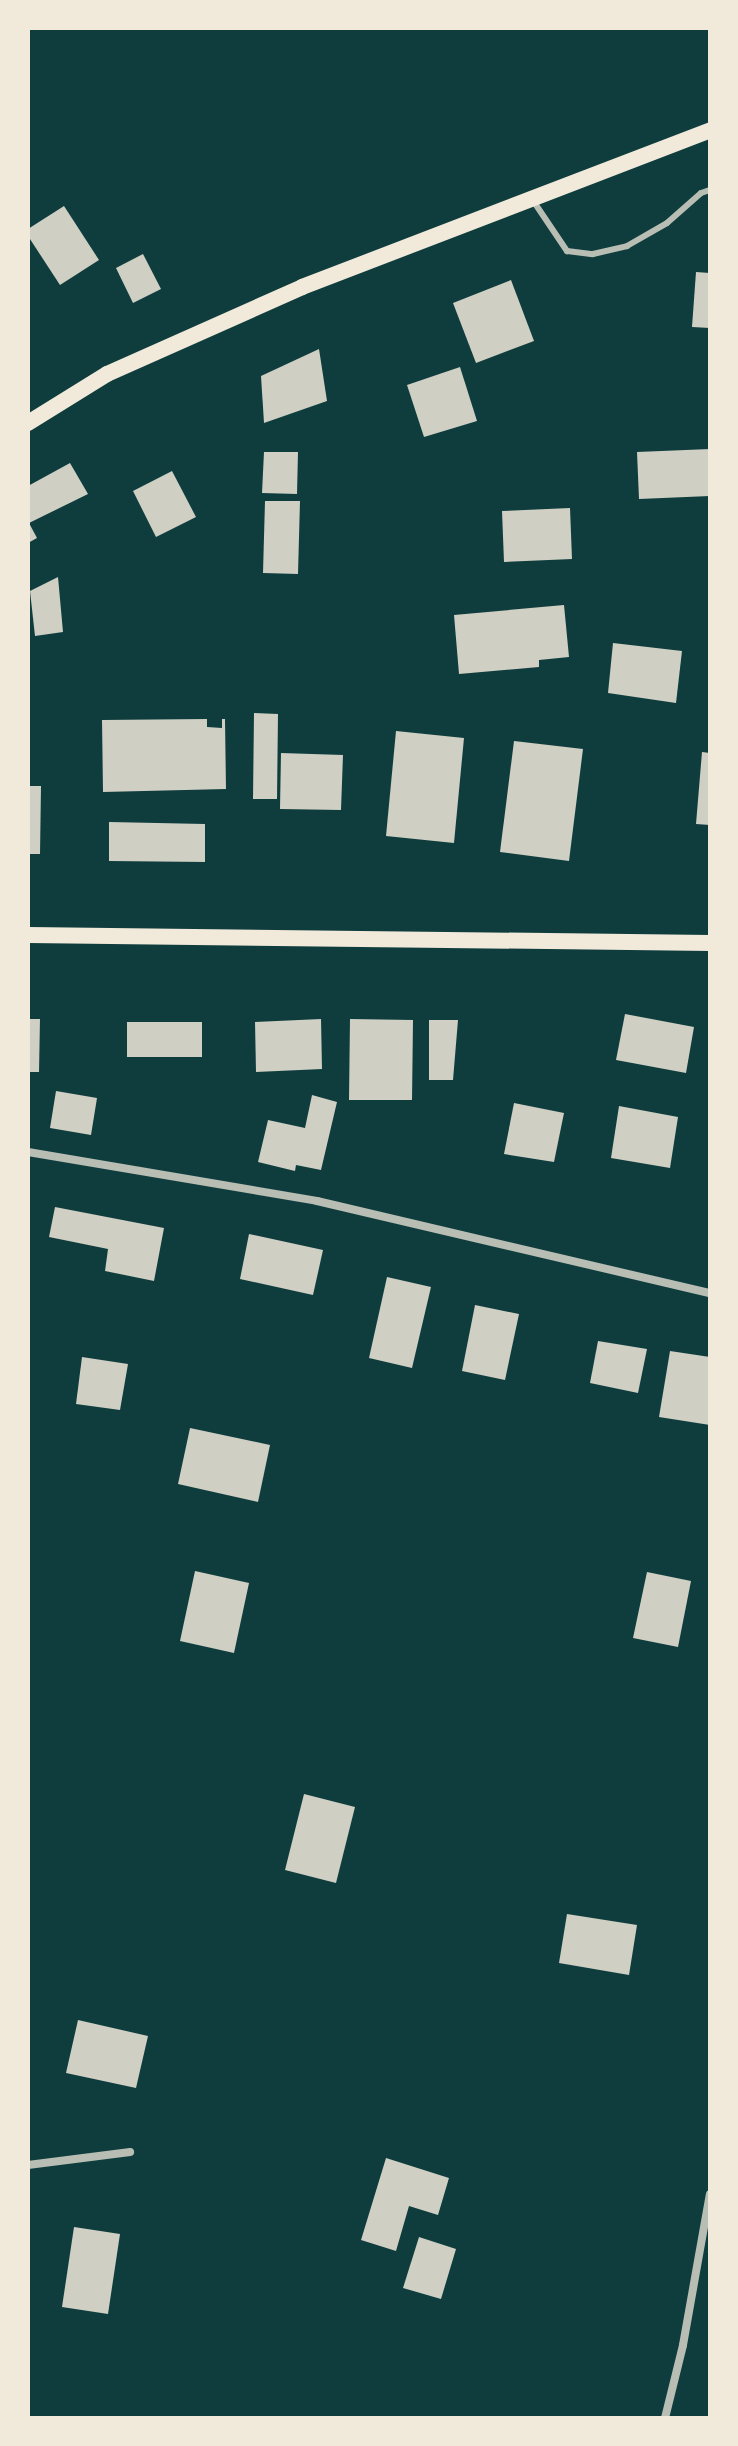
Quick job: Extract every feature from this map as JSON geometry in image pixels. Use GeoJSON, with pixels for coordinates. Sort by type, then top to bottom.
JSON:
{"type":"FeatureCollection","features":[{"type":"Feature","properties":{"kind":"main road"},"geometry":{"type":"LineString","coordinates":[[28,423],[107,374],[288,293],[710,130]]}},
{"type":"Feature","properties":{"kind":"main road"},"geometry":{"type":"LineString","coordinates":[[28,935],[710,943]]}},
{"type":"Feature","properties":{"kind":"street"},"geometry":{"type":"LineString","coordinates":[[28,1152],[317,1201],[710,1293]]}},
{"type":"Feature","properties":{"kind":"street"},"geometry":{"type":"LineString","coordinates":[[28,2165],[130,2152]]}},
{"type":"Feature","properties":{"kind":"street"},"geometry":{"type":"LineString","coordinates":[[665,2418],[683,2345],[710,2194]]}},
{"type":"Feature","properties":{"kind":"lane"},"geometry":{"type":"LineString","coordinates":[[532,199],[567,251],[593,254],[627,246],[667,223],[701,193],[710,190]]}},
{"type":"Feature","properties":{"kind":"building"},"geometry":{"type":"Polygon","coordinates":[[[64,206],[99,260],[60,285],[28,236],[28,229],[64,206]]]}},
{"type":"Feature","properties":{"kind":"building"},"geometry":{"type":"Polygon","coordinates":[[[143,254],[161,289],[133,303],[116,268],[143,254]]]}},
{"type":"Feature","properties":{"kind":"building"},"geometry":{"type":"Polygon","coordinates":[[[696,272],[710,273],[710,328],[692,327],[696,272]]]}},
{"type":"Feature","properties":{"kind":"building"},"geometry":{"type":"Polygon","coordinates":[[[511,280],[534,341],[476,363],[453,303],[511,280]]]}},
{"type":"Feature","properties":{"kind":"building"},"geometry":{"type":"Polygon","coordinates":[[[319,349],[327,401],[264,423],[261,376],[319,349]]]}},
{"type":"Feature","properties":{"kind":"building"},"geometry":{"type":"Polygon","coordinates":[[[460,367],[477,421],[424,437],[407,385],[460,367]]]}},
{"type":"Feature","properties":{"kind":"building"},"geometry":{"type":"Polygon","coordinates":[[[710,449],[710,496],[639,499],[637,452],[710,449]]]}},
{"type":"Feature","properties":{"kind":"building"},"geometry":{"type":"Polygon","coordinates":[[[264,452],[298,452],[297,494],[262,493],[264,452]]]}},
{"type":"Feature","properties":{"kind":"building"},"geometry":{"type":"Polygon","coordinates":[[[70,463],[88,494],[29,523],[37,538],[28,543],[28,486],[70,463]]]}},
{"type":"Feature","properties":{"kind":"building"},"geometry":{"type":"Polygon","coordinates":[[[172,471],[196,517],[156,537],[133,491],[172,471]]]}},
{"type":"Feature","properties":{"kind":"building"},"geometry":{"type":"Polygon","coordinates":[[[265,501],[300,501],[298,574],[263,573],[265,501]]]}},
{"type":"Feature","properties":{"kind":"building"},"geometry":{"type":"Polygon","coordinates":[[[570,508],[572,559],[504,562],[502,511],[570,508]]]}},
{"type":"Feature","properties":{"kind":"building"},"geometry":{"type":"Polygon","coordinates":[[[58,577],[63,632],[35,636],[30,591],[58,577]]]}},
{"type":"Feature","properties":{"kind":"building"},"geometry":{"type":"Polygon","coordinates":[[[564,605],[569,657],[539,660],[539,667],[459,674],[454,615],[564,605]]]}},
{"type":"Feature","properties":{"kind":"building"},"geometry":{"type":"Polygon","coordinates":[[[613,643],[682,651],[676,703],[608,693],[613,643]]]}},
{"type":"Feature","properties":{"kind":"building"},"geometry":{"type":"Polygon","coordinates":[[[254,713],[278,714],[277,799],[253,799],[254,713]]]}},
{"type":"Feature","properties":{"kind":"building"},"geometry":{"type":"Polygon","coordinates":[[[207,719],[207,727],[222,728],[222,719],[225,719],[226,789],[103,792],[102,720],[207,719]]]}},
{"type":"Feature","properties":{"kind":"building"},"geometry":{"type":"Polygon","coordinates":[[[396,731],[464,738],[454,843],[386,836],[396,731]]]}},
{"type":"Feature","properties":{"kind":"building"},"geometry":{"type":"Polygon","coordinates":[[[514,741],[583,749],[569,861],[500,852],[514,741]]]}},
{"type":"Feature","properties":{"kind":"building"},"geometry":{"type":"Polygon","coordinates":[[[702,752],[710,753],[710,825],[696,824],[702,752]]]}},
{"type":"Feature","properties":{"kind":"building"},"geometry":{"type":"Polygon","coordinates":[[[281,753],[343,755],[341,810],[280,809],[281,753]]]}},
{"type":"Feature","properties":{"kind":"building"},"geometry":{"type":"Polygon","coordinates":[[[28,786],[41,786],[40,854],[28,854],[28,786]]]}},
{"type":"Feature","properties":{"kind":"building"},"geometry":{"type":"Polygon","coordinates":[[[109,822],[205,824],[205,862],[109,861],[109,822]]]}},
{"type":"Feature","properties":{"kind":"building"},"geometry":{"type":"Polygon","coordinates":[[[625,1014],[694,1027],[686,1073],[616,1060],[625,1014]]]}},
{"type":"Feature","properties":{"kind":"building"},"geometry":{"type":"Polygon","coordinates":[[[28,1019],[40,1019],[39,1072],[28,1072],[28,1019]]]}},
{"type":"Feature","properties":{"kind":"building"},"geometry":{"type":"Polygon","coordinates":[[[321,1019],[322,1069],[256,1072],[255,1022],[321,1019]]]}},
{"type":"Feature","properties":{"kind":"building"},"geometry":{"type":"Polygon","coordinates":[[[350,1019],[413,1020],[412,1100],[349,1100],[350,1019]]]}},
{"type":"Feature","properties":{"kind":"building"},"geometry":{"type":"Polygon","coordinates":[[[429,1020],[458,1020],[453,1080],[429,1080],[429,1020]]]}},
{"type":"Feature","properties":{"kind":"building"},"geometry":{"type":"Polygon","coordinates":[[[127,1022],[202,1022],[202,1057],[127,1057],[127,1022]]]}},
{"type":"Feature","properties":{"kind":"building"},"geometry":{"type":"Polygon","coordinates":[[[56,1091],[97,1098],[91,1135],[50,1128],[56,1091]]]}},
{"type":"Feature","properties":{"kind":"building"},"geometry":{"type":"Polygon","coordinates":[[[312,1095],[337,1102],[321,1170],[296,1165],[295,1171],[258,1162],[268,1120],[305,1128],[312,1095]]]}},
{"type":"Feature","properties":{"kind":"building"},"geometry":{"type":"Polygon","coordinates":[[[514,1103],[564,1113],[554,1162],[504,1154],[514,1103]]]}},
{"type":"Feature","properties":{"kind":"building"},"geometry":{"type":"Polygon","coordinates":[[[619,1106],[678,1117],[670,1168],[611,1158],[619,1106]]]}},
{"type":"Feature","properties":{"kind":"building"},"geometry":{"type":"Polygon","coordinates":[[[55,1207],[164,1228],[154,1281],[105,1271],[108,1249],[49,1237],[55,1207]]]}},
{"type":"Feature","properties":{"kind":"building"},"geometry":{"type":"Polygon","coordinates":[[[249,1234],[323,1250],[313,1295],[240,1279],[249,1234]]]}},
{"type":"Feature","properties":{"kind":"building"},"geometry":{"type":"Polygon","coordinates":[[[387,1277],[431,1287],[412,1368],[369,1358],[387,1277]]]}},
{"type":"Feature","properties":{"kind":"building"},"geometry":{"type":"Polygon","coordinates":[[[475,1305],[519,1314],[505,1380],[462,1371],[475,1305]]]}},
{"type":"Feature","properties":{"kind":"building"},"geometry":{"type":"Polygon","coordinates":[[[598,1341],[647,1349],[638,1393],[590,1383],[598,1341]]]}},
{"type":"Feature","properties":{"kind":"building"},"geometry":{"type":"Polygon","coordinates":[[[670,1351],[710,1357],[710,1425],[659,1417],[670,1351]]]}},
{"type":"Feature","properties":{"kind":"building"},"geometry":{"type":"Polygon","coordinates":[[[82,1357],[128,1364],[120,1410],[76,1404],[82,1357]]]}},
{"type":"Feature","properties":{"kind":"building"},"geometry":{"type":"Polygon","coordinates":[[[190,1428],[270,1445],[258,1502],[178,1484],[190,1428]]]}},
{"type":"Feature","properties":{"kind":"building"},"geometry":{"type":"Polygon","coordinates":[[[195,1571],[249,1583],[234,1653],[180,1641],[195,1571]]]}},
{"type":"Feature","properties":{"kind":"building"},"geometry":{"type":"Polygon","coordinates":[[[647,1572],[691,1581],[678,1647],[633,1638],[647,1572]]]}},
{"type":"Feature","properties":{"kind":"building"},"geometry":{"type":"Polygon","coordinates":[[[304,1794],[355,1807],[336,1883],[285,1870],[304,1794]]]}},
{"type":"Feature","properties":{"kind":"building"},"geometry":{"type":"Polygon","coordinates":[[[567,1914],[637,1925],[629,1975],[559,1963],[567,1914]]]}},
{"type":"Feature","properties":{"kind":"building"},"geometry":{"type":"Polygon","coordinates":[[[78,2020],[148,2036],[136,2088],[66,2073],[78,2020]]]}},
{"type":"Feature","properties":{"kind":"building"},"geometry":{"type":"Polygon","coordinates":[[[386,2158],[449,2178],[438,2215],[409,2206],[396,2251],[361,2240],[386,2158]]]}},
{"type":"Feature","properties":{"kind":"building"},"geometry":{"type":"Polygon","coordinates":[[[74,2227],[120,2234],[108,2314],[62,2307],[74,2227]]]}},
{"type":"Feature","properties":{"kind":"building"},"geometry":{"type":"Polygon","coordinates":[[[419,2237],[456,2249],[441,2299],[403,2288],[419,2237]]]}}]}
